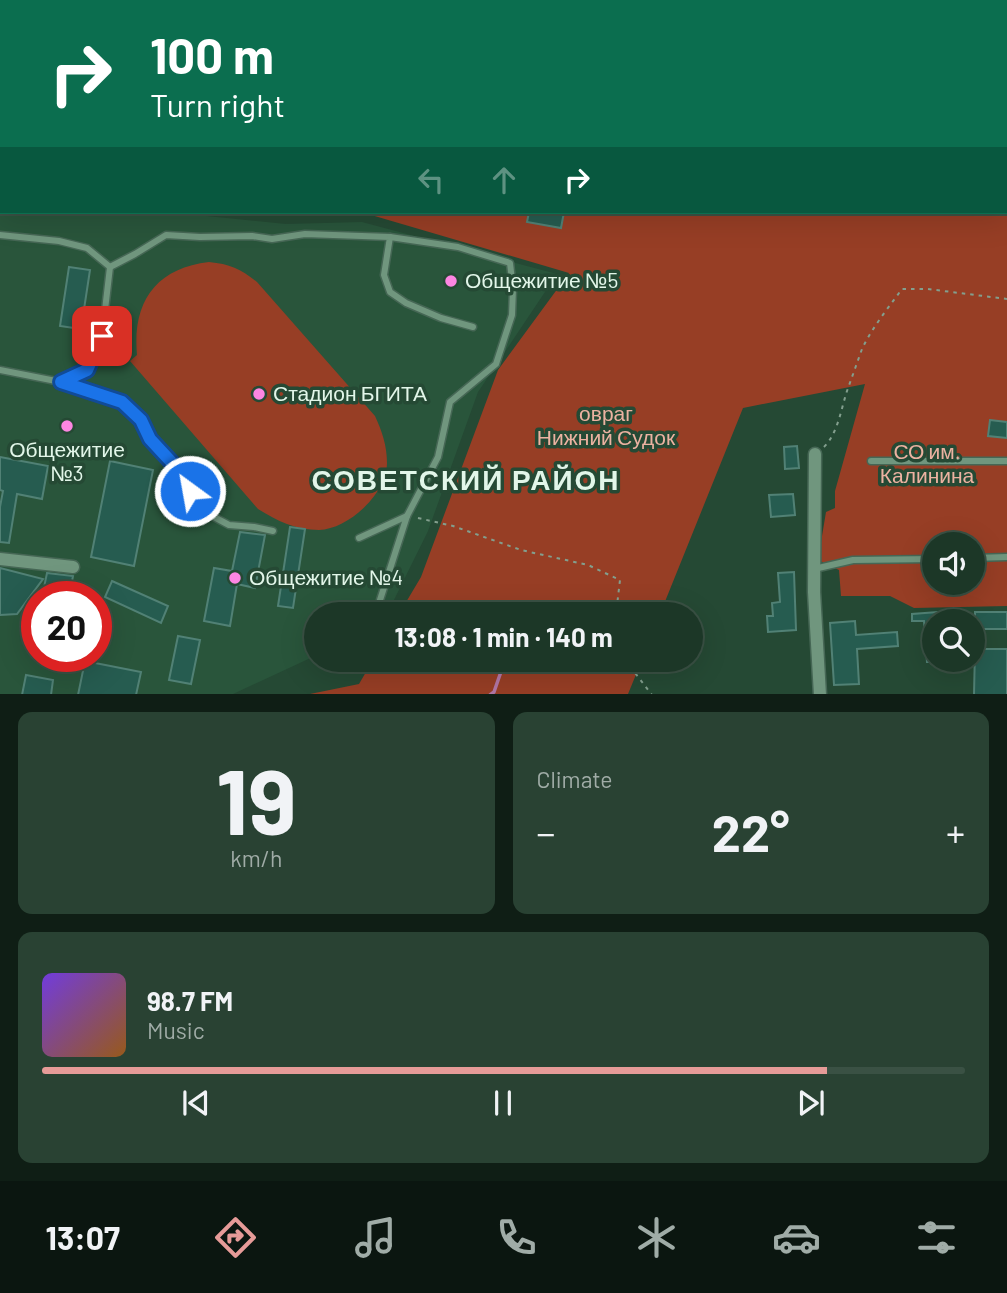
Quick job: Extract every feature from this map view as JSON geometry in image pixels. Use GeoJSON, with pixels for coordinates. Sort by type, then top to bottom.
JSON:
{"type":"FeatureCollection","features":[{"type":"Feature","properties":{"kind":"street"},"geometry":{"type":"LineString","coordinates":[[815,454],[814,569],[820,694]]}},
{"type":"Feature","properties":{"kind":"street"},"geometry":{"type":"LineString","coordinates":[[0,559],[73,567]]}},
{"type":"Feature","properties":{"kind":"lane"},"geometry":{"type":"LineString","coordinates":[[110,267],[166,235],[252,236],[272,239],[305,234],[390,237],[458,247],[510,263],[512,315],[496,364],[450,402],[438,457],[407,516],[380,600]]}},
{"type":"Feature","properties":{"kind":"lane"},"geometry":{"type":"LineString","coordinates":[[0,235],[60,240],[86,248],[110,267]]}},
{"type":"Feature","properties":{"kind":"lane"},"geometry":{"type":"LineString","coordinates":[[390,237],[384,275],[390,292],[406,303],[441,318],[473,327]]}},
{"type":"Feature","properties":{"kind":"lane"},"geometry":{"type":"LineString","coordinates":[[61,382],[87,370],[102,336],[110,267]]}},
{"type":"Feature","properties":{"kind":"lane"},"geometry":{"type":"LineString","coordinates":[[0,370],[61,382],[122,402],[141,420],[150,439],[175,466],[190,491],[214,517],[229,525],[272,531]]}},
{"type":"Feature","properties":{"kind":"lane"},"geometry":{"type":"LineString","coordinates":[[871,461],[1007,461]]}},
{"type":"Feature","properties":{"kind":"lane"},"geometry":{"type":"LineString","coordinates":[[359,538],[407,516]]}},
{"type":"Feature","properties":{"kind":"lane"},"geometry":{"type":"LineString","coordinates":[[985,558],[1007,557]]}},
{"type":"Feature","properties":{"kind":"lane"},"geometry":{"type":"LineString","coordinates":[[814,569],[853,560],[922,559]]}},
{"type":"Feature","properties":{"kind":"path"},"geometry":{"type":"LineString","coordinates":[[815,454],[827,444],[839,418],[863,347],[884,312],[902,289],[928,289],[1007,299]]}},
{"type":"Feature","properties":{"kind":"path"},"geometry":{"type":"LineString","coordinates":[[407,516],[453,526],[521,550],[588,565],[620,580],[617,602]]}},
{"type":"Feature","properties":{"kind":"path"},"geometry":{"type":"LineString","coordinates":[[634,672],[651,694]]}},
{"type":"Feature","properties":{"kind":"shaded area"},"geometry":{"type":"Polygon","coordinates":[[[0,214],[187,214],[286,224],[362,222],[557,274],[478,392],[428,531],[393,602],[304,602],[304,661],[233,694],[0,694],[0,214]]]}},
{"type":"Feature","properties":{"kind":"green space","name":"овраг Нижний Судок"},"geometry":{"type":"Polygon","coordinates":[[[368,214],[1007,214],[1007,606],[914,608],[890,596],[841,596],[839,570],[818,560],[826,512],[835,508],[835,491],[865,384],[743,408],[665,602],[406,602],[421,577],[498,370],[569,273],[368,214]]]}},
{"type":"Feature","properties":{"kind":"green space"},"geometry":{"type":"Polygon","coordinates":[[[209,262],[235,268],[257,282],[375,416],[386,451],[385,474],[373,497],[354,516],[342,523],[319,530],[295,527],[258,509],[130,361],[137,355],[139,319],[151,291],[175,272],[209,262]]]}},
{"type":"Feature","properties":{"kind":"green space"},"geometry":{"type":"Polygon","coordinates":[[[366,672],[637,672],[628,694],[310,694],[359,684],[366,672]]]}},
{"type":"Feature","properties":{"kind":"building"},"geometry":{"type":"Polygon","coordinates":[[[529,214],[564,214],[561,228],[527,222],[529,214]]]}},
{"type":"Feature","properties":{"kind":"building"},"geometry":{"type":"Polygon","coordinates":[[[69,267],[90,270],[81,329],[60,326],[69,267]]]}},
{"type":"Feature","properties":{"kind":"building"},"geometry":{"type":"Polygon","coordinates":[[[990,420],[1007,422],[1007,438],[988,436],[990,420]]]}},
{"type":"Feature","properties":{"kind":"building"},"geometry":{"type":"Polygon","coordinates":[[[797,446],[799,468],[785,469],[784,447],[797,446]]]}},
{"type":"Feature","properties":{"kind":"building"},"geometry":{"type":"Polygon","coordinates":[[[0,457],[48,466],[42,499],[17,494],[9,543],[0,542],[3,491],[0,490],[0,457]]]}},
{"type":"Feature","properties":{"kind":"building"},"geometry":{"type":"Polygon","coordinates":[[[110,461],[153,470],[134,566],[91,557],[110,461]]]}},
{"type":"Feature","properties":{"kind":"building"},"geometry":{"type":"Polygon","coordinates":[[[793,494],[795,515],[771,517],[769,495],[793,494]]]}},
{"type":"Feature","properties":{"kind":"building"},"geometry":{"type":"Polygon","coordinates":[[[290,527],[305,529],[293,608],[278,606],[290,527]]]}},
{"type":"Feature","properties":{"kind":"building","name":"Общежитие №4"},"geometry":{"type":"Polygon","coordinates":[[[240,532],[265,535],[255,588],[237,584],[230,626],[204,621],[214,568],[232,571],[240,532]]]}},
{"type":"Feature","properties":{"kind":"building"},"geometry":{"type":"Polygon","coordinates":[[[0,568],[43,579],[21,581],[21,609],[17,614],[0,615],[0,568]]]}},
{"type":"Feature","properties":{"kind":"building"},"geometry":{"type":"Polygon","coordinates":[[[794,572],[796,630],[768,632],[767,616],[773,616],[772,603],[780,602],[778,573],[794,572]]]}},
{"type":"Feature","properties":{"kind":"building"},"geometry":{"type":"Polygon","coordinates":[[[47,573],[73,576],[72,581],[45,581],[47,573]]]}},
{"type":"Feature","properties":{"kind":"building"},"geometry":{"type":"Polygon","coordinates":[[[112,581],[168,606],[161,623],[112,600],[112,581]]]}},
{"type":"Feature","properties":{"kind":"building"},"geometry":{"type":"Polygon","coordinates":[[[985,612],[1007,612],[1007,629],[985,629],[985,612]]]}},
{"type":"Feature","properties":{"kind":"building"},"geometry":{"type":"Polygon","coordinates":[[[922,613],[922,621],[912,621],[912,614],[922,613]]]}},
{"type":"Feature","properties":{"kind":"building"},"geometry":{"type":"Polygon","coordinates":[[[855,621],[856,635],[897,632],[898,646],[857,649],[859,684],[834,685],[830,623],[855,621]]]}},
{"type":"Feature","properties":{"kind":"building"},"geometry":{"type":"Polygon","coordinates":[[[178,636],[200,640],[191,684],[169,680],[178,636]]]}},
{"type":"Feature","properties":{"kind":"building"},"geometry":{"type":"Polygon","coordinates":[[[985,649],[1007,649],[1007,694],[974,694],[974,672],[985,672],[985,649]]]}},
{"type":"Feature","properties":{"kind":"building"},"geometry":{"type":"Polygon","coordinates":[[[112,666],[141,672],[136,694],[78,694],[83,672],[112,672],[112,666]]]}},
{"type":"Feature","properties":{"kind":"building"},"geometry":{"type":"Polygon","coordinates":[[[26,675],[53,680],[51,694],[22,694],[26,675]]]}},
{"type":"Feature","properties":{"kind":"waterway"},"geometry":{"type":"LineString","coordinates":[[491,694],[501,672]]}},
{"type":"Feature","properties":{"kind":"place","name":"Общежитие №5"},"geometry":{"type":"Point","coordinates":[451,281]}},
{"type":"Feature","properties":{"kind":"place","name":"Стадион БГИТА"},"geometry":{"type":"Point","coordinates":[259,394]}},
{"type":"Feature","properties":{"kind":"place","name":"Общежитие №3"},"geometry":{"type":"Point","coordinates":[67,426]}},
{"type":"Feature","properties":{"kind":"place","name":"Общежитие №4"},"geometry":{"type":"Point","coordinates":[235,578]}},
{"type":"Feature","properties":{"kind":"district","name":"СОВЕТСКИЙ РАЙОН"},"geometry":{"type":"Point","coordinates":[466,480]}},
{"type":"Feature","properties":{"kind":"route"},"geometry":{"type":"LineString","coordinates":[[102,336],[87,370],[61,382],[122,402],[141,420],[150,439],[175,466],[190,491]]}},
{"type":"Feature","properties":{"kind":"park label","name":"СО им. Калинина"},"geometry":{"type":"Point","coordinates":[927,464]}}]}
